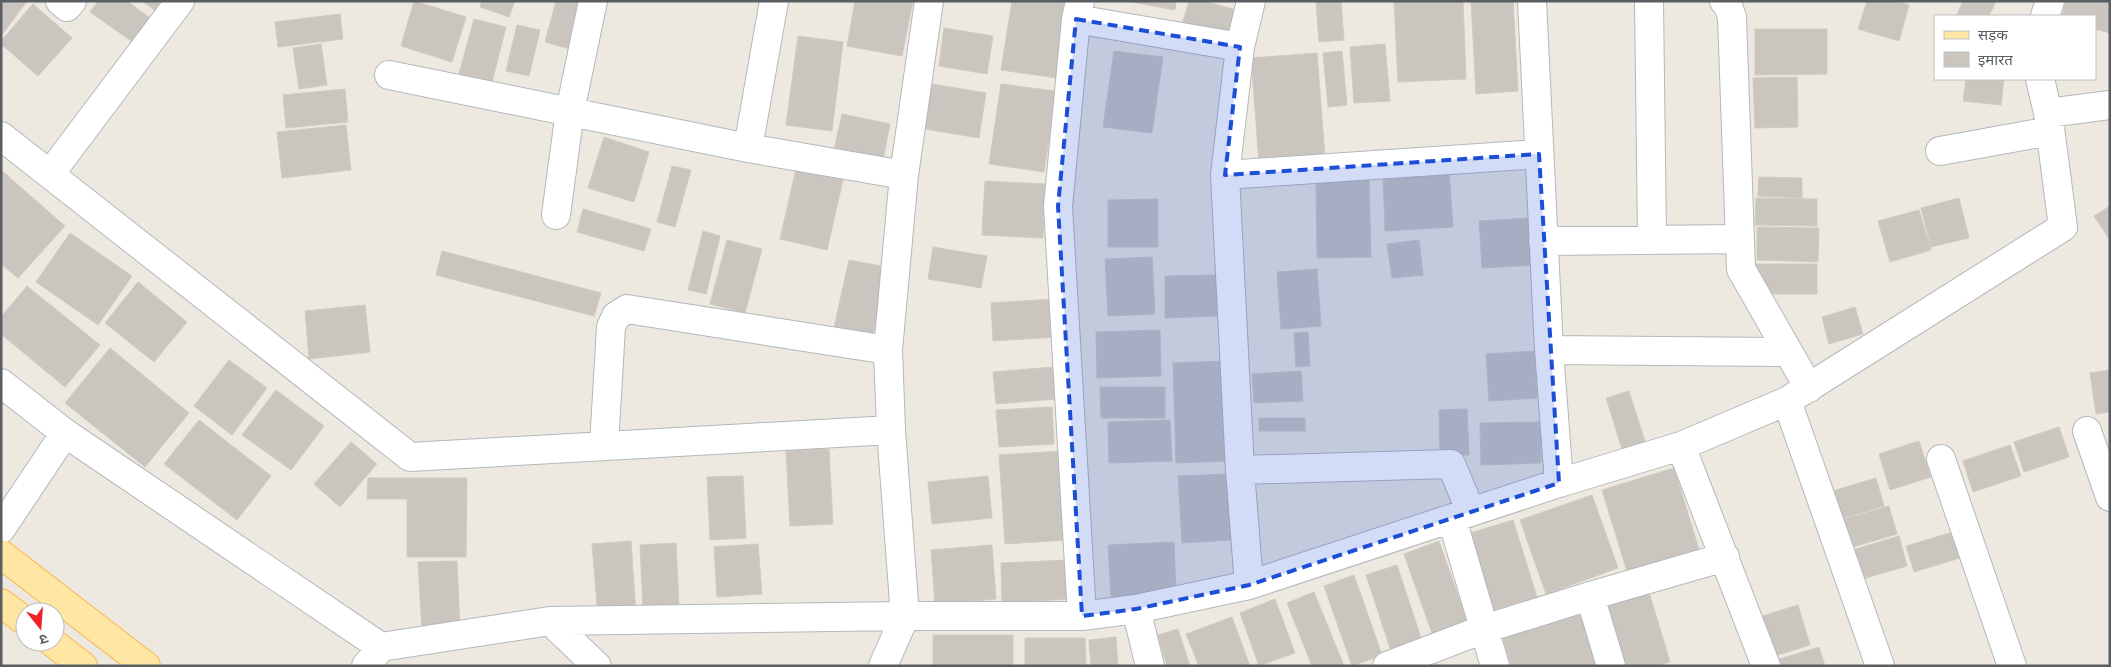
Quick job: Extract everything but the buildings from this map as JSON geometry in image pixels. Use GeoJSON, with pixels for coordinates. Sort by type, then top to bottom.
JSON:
{"type":"FeatureCollection","features":[{"type":"Feature","properties":{"kind":"main road"},"geometry":{"type":"LineString","coordinates":[[1,554],[146,666]]}},
{"type":"Feature","properties":{"kind":"main road"},"geometry":{"type":"LineString","coordinates":[[1,603],[15,614]]}},
{"type":"Feature","properties":{"kind":"main road"},"geometry":{"type":"LineString","coordinates":[[65,652],[83,666]]}},
{"type":"Feature","properties":{"kind":"street"},"geometry":{"type":"LineString","coordinates":[[60,1],[67,7],[72,1]]}},
{"type":"Feature","properties":{"kind":"street"},"geometry":{"type":"LineString","coordinates":[[50,174],[180,1]]}},
{"type":"Feature","properties":{"kind":"street"},"geometry":{"type":"LineString","coordinates":[[556,215],[570,111],[593,1]]}},
{"type":"Feature","properties":{"kind":"street"},"geometry":{"type":"LineString","coordinates":[[748,148],[774,1]]}},
{"type":"Feature","properties":{"kind":"street"},"geometry":{"type":"LineString","coordinates":[[883,666],[905,616],[891,430],[888,350],[904,175],[929,1]]}},
{"type":"Feature","properties":{"kind":"street"},"geometry":{"type":"LineString","coordinates":[[1249,585],[1240,470],[1225,175],[1240,47],[1251,1]]}},
{"type":"Feature","properties":{"kind":"street"},"geometry":{"type":"LineString","coordinates":[[1532,1],[1549,350],[1559,484]]}},
{"type":"Feature","properties":{"kind":"street"},"geometry":{"type":"LineString","coordinates":[[1650,1],[1652,238]]}},
{"type":"Feature","properties":{"kind":"street"},"geometry":{"type":"LineString","coordinates":[[1724,1],[1728,3],[1732,17],[1741,269],[1788,352],[1798,395],[1880,666]]}},
{"type":"Feature","properties":{"kind":"street"},"geometry":{"type":"LineString","coordinates":[[2045,15],[2050,1]]}},
{"type":"Feature","properties":{"kind":"street"},"geometry":{"type":"LineString","coordinates":[[1082,616],[1058,206],[1078,10],[1240,47]]}},
{"type":"Feature","properties":{"kind":"street"},"geometry":{"type":"LineString","coordinates":[[389,75],[748,148],[904,175]]}},
{"type":"Feature","properties":{"kind":"street"},"geometry":{"type":"LineString","coordinates":[[1,383],[65,433],[374,656],[550,622],[905,616],[1082,616],[1136,609],[1249,585],[1681,446],[1798,395],[2063,227],[2049,122],[2040,80]]}},
{"type":"Feature","properties":{"kind":"street"},"geometry":{"type":"LineString","coordinates":[[1940,151],[2110,105]]}},
{"type":"Feature","properties":{"kind":"street"},"geometry":{"type":"LineString","coordinates":[[1,136],[410,457],[891,430]]}},
{"type":"Feature","properties":{"kind":"street"},"geometry":{"type":"LineString","coordinates":[[1225,175],[1539,154]]}},
{"type":"Feature","properties":{"kind":"street"},"geometry":{"type":"LineString","coordinates":[[1543,240],[1739,239]]}},
{"type":"Feature","properties":{"kind":"street"},"geometry":{"type":"LineString","coordinates":[[604,445],[611,327],[616,316],[627,309],[888,350]]}},
{"type":"Feature","properties":{"kind":"street"},"geometry":{"type":"LineString","coordinates":[[1549,350],[1788,352]]}},
{"type":"Feature","properties":{"kind":"street"},"geometry":{"type":"LineString","coordinates":[[2087,431],[2110,497]]}},
{"type":"Feature","properties":{"kind":"street"},"geometry":{"type":"LineString","coordinates":[[1,529],[65,433]]}},
{"type":"Feature","properties":{"kind":"street"},"geometry":{"type":"LineString","coordinates":[[1681,446],[1766,666]]}},
{"type":"Feature","properties":{"kind":"street"},"geometry":{"type":"LineString","coordinates":[[1941,460],[2012,666]]}},
{"type":"Feature","properties":{"kind":"street"},"geometry":{"type":"LineString","coordinates":[[1240,470],[1451,464],[1484,629],[1494,666]]}},
{"type":"Feature","properties":{"kind":"street"},"geometry":{"type":"LineString","coordinates":[[1386,666],[1484,629],[1725,557]]}},
{"type":"Feature","properties":{"kind":"street"},"geometry":{"type":"LineString","coordinates":[[1590,596],[1611,666]]}},
{"type":"Feature","properties":{"kind":"street"},"geometry":{"type":"LineString","coordinates":[[1136,609],[1150,666]]}},
{"type":"Feature","properties":{"kind":"street"},"geometry":{"type":"LineString","coordinates":[[550,622],[597,666]]}},
{"type":"Feature","properties":{"kind":"highlighted area"},"geometry":{"type":"Polygon","coordinates":[[[1076,19],[1240,47],[1225,175],[1539,154],[1559,483],[1249,585],[1136,609],[1082,616],[1058,206],[1076,19]]]}}]}
